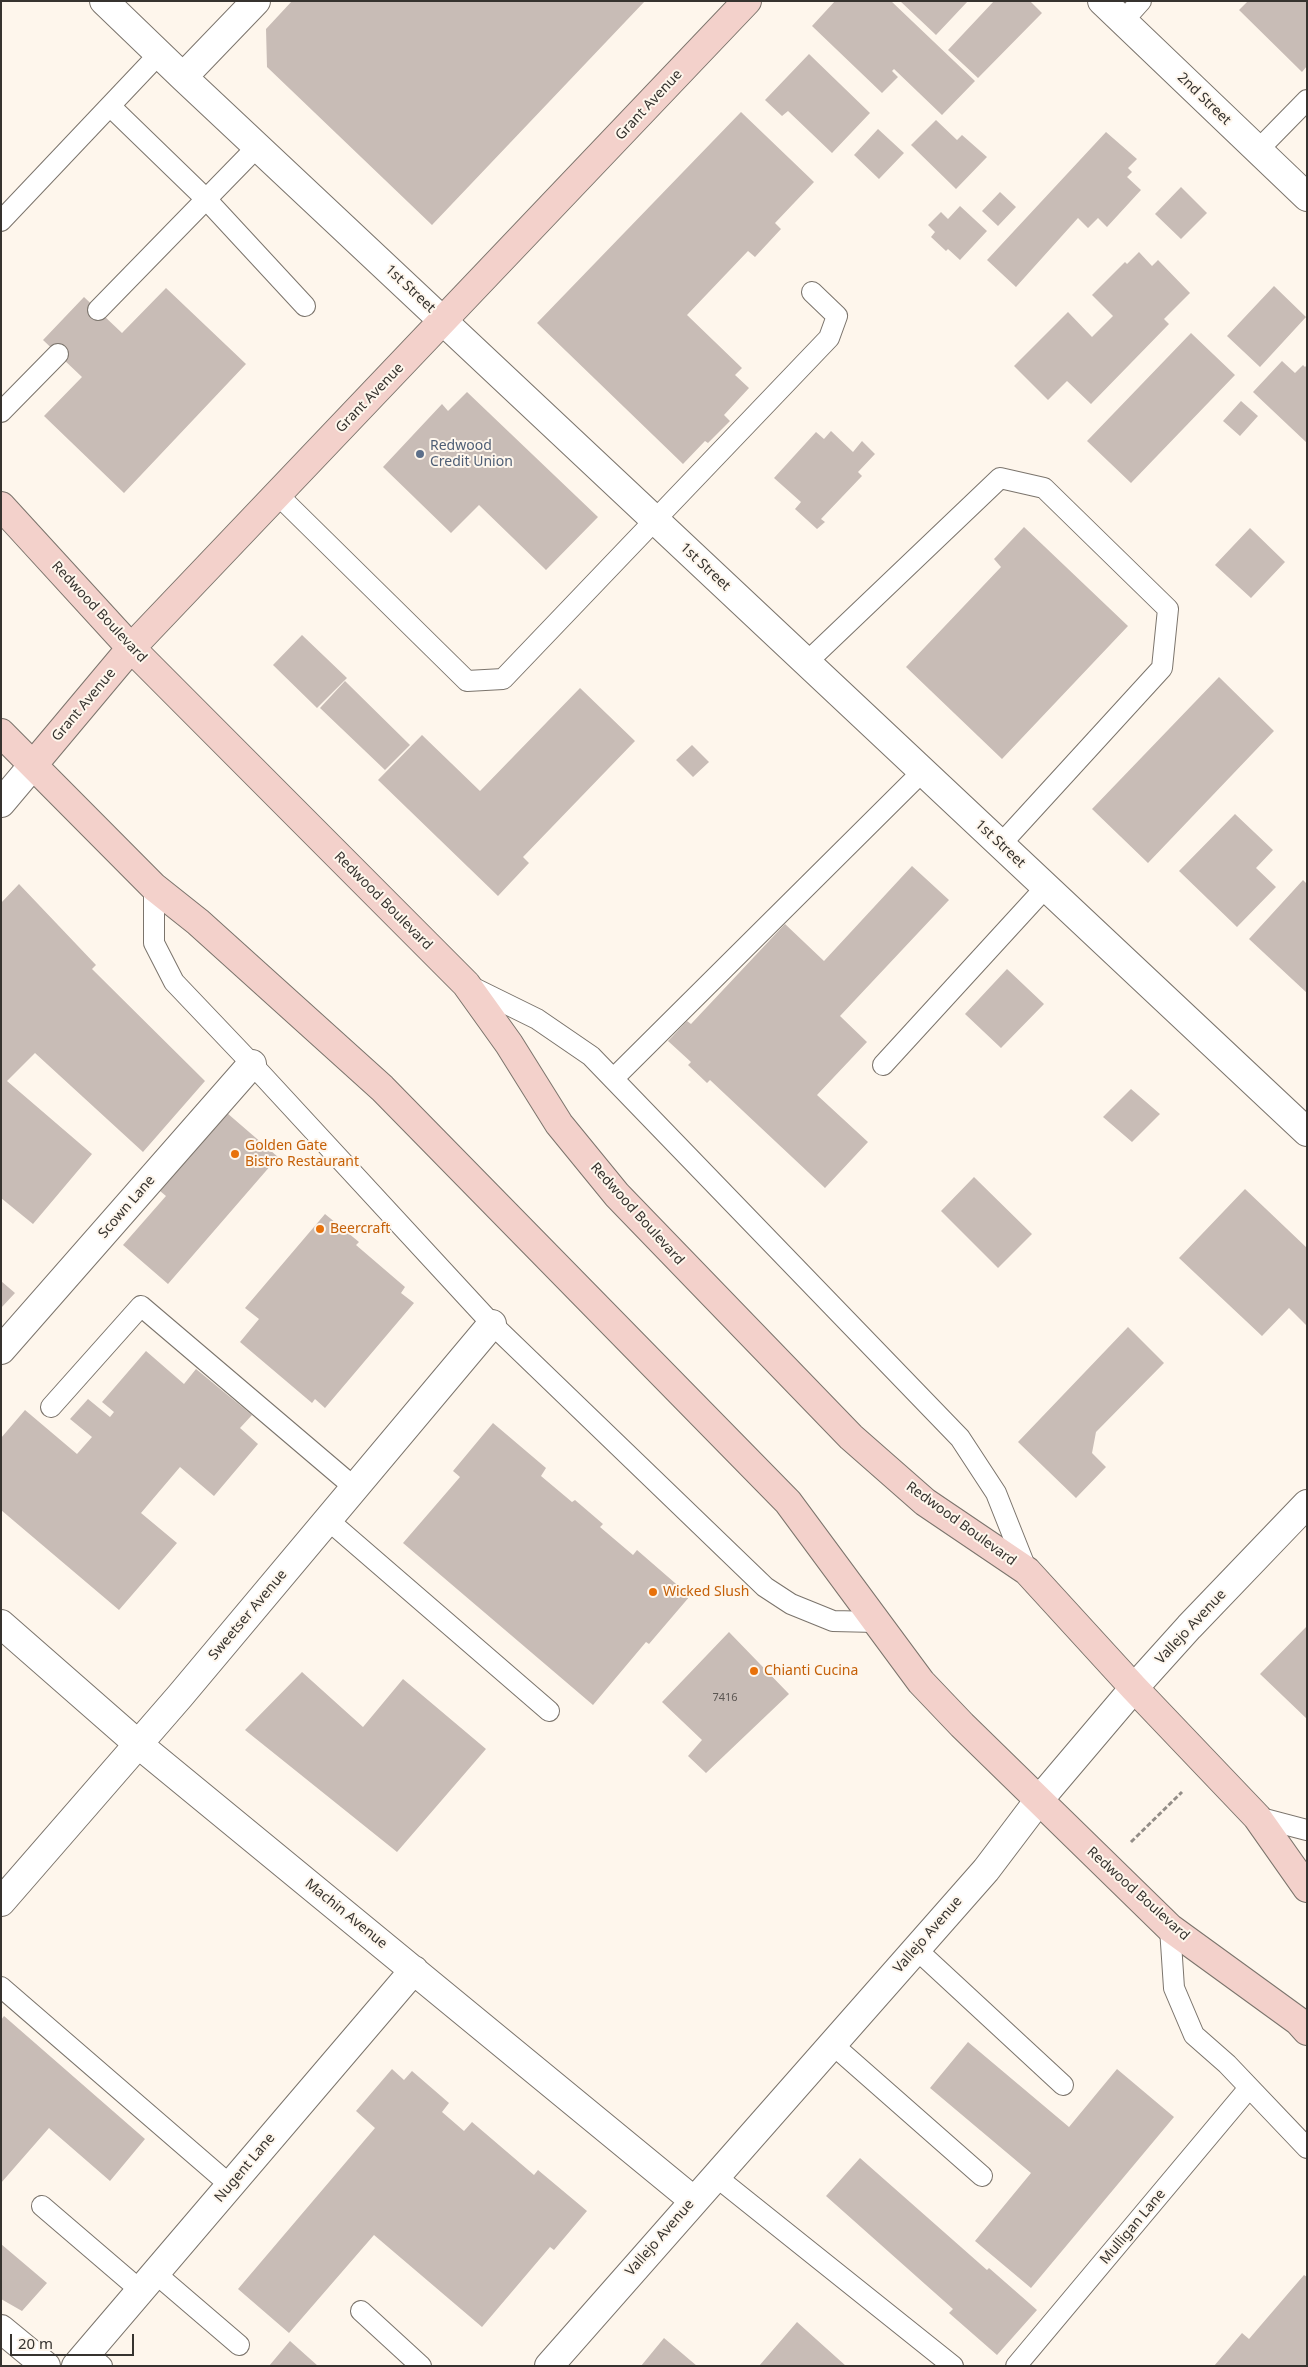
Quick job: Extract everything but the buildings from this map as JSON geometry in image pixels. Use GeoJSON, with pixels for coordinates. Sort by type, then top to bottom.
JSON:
{"type":"FeatureCollection","features":[{"type":"Feature","properties":{"kind":"main road","name":"Grant Avenue"},"geometry":{"type":"LineString","coordinates":[[33,765],[131,648],[748,1]]}},
{"type":"Feature","properties":{"kind":"main road","name":"Redwood Boulevard"},"geometry":{"type":"LineString","coordinates":[[1,506],[131,648],[466,984],[560,1124],[617,1195],[851,1437],[925,1502],[1026,1571],[1257,1817],[1307,1888]]}},
{"type":"Feature","properties":{"kind":"main road","name":"Redwood Boulevard"},"geometry":{"type":"LineString","coordinates":[[1,733],[154,887],[198,922],[382,1088],[788,1502],[921,1682],[962,1725],[1170,1928],[1298,2021],[1307,2031]]}},
{"type":"Feature","properties":{"kind":"street","name":"1st Street"},"geometry":{"type":"LineString","coordinates":[[104,1],[182,77],[1307,1132]]}},
{"type":"Feature","properties":{"kind":"street"},"geometry":{"type":"LineString","coordinates":[[182,77],[256,1]]}},
{"type":"Feature","properties":{"kind":"street","name":"2nd Street"},"geometry":{"type":"LineString","coordinates":[[1102,1],[1307,197]]}},
{"type":"Feature","properties":{"kind":"street","name":"Grant Avenue"},"geometry":{"type":"LineString","coordinates":[[1,803],[33,765]]}},
{"type":"Feature","properties":{"kind":"street","name":"Scown Lane"},"geometry":{"type":"LineString","coordinates":[[1,1350],[252,1064]]}},
{"type":"Feature","properties":{"kind":"street","name":"Sweetser Avenue"},"geometry":{"type":"LineString","coordinates":[[1,1902],[138,1744],[492,1324]]}},
{"type":"Feature","properties":{"kind":"street","name":"Vallejo Avenue"},"geometry":{"type":"LineString","coordinates":[[548,2366],[714,2175],[986,1870],[1039,1800],[1134,1688],[1189,1627],[1307,1504]]}},
{"type":"Feature","properties":{"kind":"street","name":"Machin Avenue"},"geometry":{"type":"LineString","coordinates":[[1,1624],[138,1744],[693,2200]]}},
{"type":"Feature","properties":{"kind":"street","name":"Nugent Lane"},"geometry":{"type":"LineString","coordinates":[[88,2362],[148,2282],[414,1970]]}},
{"type":"Feature","properties":{"kind":"street"},"geometry":{"type":"LineString","coordinates":[[1,2329],[46,2366]]}},
{"type":"Feature","properties":{"kind":"lane"},"geometry":{"type":"LineString","coordinates":[[1123,21],[1141,1]]}},
{"type":"Feature","properties":{"kind":"lane"},"geometry":{"type":"LineString","coordinates":[[1,221],[159,54]]}},
{"type":"Feature","properties":{"kind":"lane"},"geometry":{"type":"LineString","coordinates":[[1258,150],[1307,100]]}},
{"type":"Feature","properties":{"kind":"lane"},"geometry":{"type":"LineString","coordinates":[[110,106],[206,199],[305,306]]}},
{"type":"Feature","properties":{"kind":"lane"},"geometry":{"type":"LineString","coordinates":[[98,310],[257,146]]}},
{"type":"Feature","properties":{"kind":"lane"},"geometry":{"type":"LineString","coordinates":[[278,495],[467,681],[503,679],[829,338],[837,316],[812,292]]}},
{"type":"Feature","properties":{"kind":"lane"},"geometry":{"type":"LineString","coordinates":[[1,412],[58,354]]}},
{"type":"Feature","properties":{"kind":"lane"},"geometry":{"type":"LineString","coordinates":[[807,662],[1000,478],[1044,488],[1168,609],[1162,668],[1001,844]]}},
{"type":"Feature","properties":{"kind":"lane"},"geometry":{"type":"LineString","coordinates":[[613,1079],[923,771]]}},
{"type":"Feature","properties":{"kind":"lane"},"geometry":{"type":"LineString","coordinates":[[154,887],[154,943],[174,982],[492,1324],[764,1587],[791,1604],[833,1621],[876,1622]]}},
{"type":"Feature","properties":{"kind":"lane"},"geometry":{"type":"LineString","coordinates":[[883,1065],[1046,887]]}},
{"type":"Feature","properties":{"kind":"lane"},"geometry":{"type":"LineString","coordinates":[[466,984],[537,1019],[591,1056],[960,1438],[996,1493],[1026,1571]]}},
{"type":"Feature","properties":{"kind":"lane"},"geometry":{"type":"LineString","coordinates":[[51,1407],[141,1306],[355,1488]]}},
{"type":"Feature","properties":{"kind":"lane"},"geometry":{"type":"LineString","coordinates":[[328,1520],[549,1711]]}},
{"type":"Feature","properties":{"kind":"lane"},"geometry":{"type":"LineString","coordinates":[[1257,1817],[1307,1830]]}},
{"type":"Feature","properties":{"kind":"lane"},"geometry":{"type":"LineString","coordinates":[[1170,1928],[1174,1988],[1194,2035],[1307,2148]]}},
{"type":"Feature","properties":{"kind":"lane"},"geometry":{"type":"LineString","coordinates":[[916,1949],[1063,2085]]}},
{"type":"Feature","properties":{"kind":"lane"},"geometry":{"type":"LineString","coordinates":[[1,1988],[230,2185]]}},
{"type":"Feature","properties":{"kind":"lane"},"geometry":{"type":"LineString","coordinates":[[832,2044],[982,2176]]}},
{"type":"Feature","properties":{"kind":"lane","name":"Mulligan Lane"},"geometry":{"type":"LineString","coordinates":[[1016,2366],[1249,2088]]}},
{"type":"Feature","properties":{"kind":"lane"},"geometry":{"type":"LineString","coordinates":[[714,2175],[953,2366]]}},
{"type":"Feature","properties":{"kind":"lane"},"geometry":{"type":"LineString","coordinates":[[42,2206],[239,2345]]}},
{"type":"Feature","properties":{"kind":"lane"},"geometry":{"type":"LineString","coordinates":[[361,2311],[421,2366]]}},
{"type":"Feature","properties":{"kind":"path"},"geometry":{"type":"LineString","coordinates":[[1129,1844],[1188,1786]]}},
{"type":"Feature","properties":{"kind":"place","name":"Redwood Credit Union"},"geometry":{"type":"Point","coordinates":[420,454]}},
{"type":"Feature","properties":{"kind":"place","name":"Golden Gate Bistro Restaurant"},"geometry":{"type":"Point","coordinates":[235,1154]}},
{"type":"Feature","properties":{"kind":"place","name":"Beercraft"},"geometry":{"type":"Point","coordinates":[320,1229]}},
{"type":"Feature","properties":{"kind":"place","name":"Wicked Slush"},"geometry":{"type":"Point","coordinates":[653,1592]}},
{"type":"Feature","properties":{"kind":"place","name":"Chianti Cucina"},"geometry":{"type":"Point","coordinates":[754,1671]}}]}
